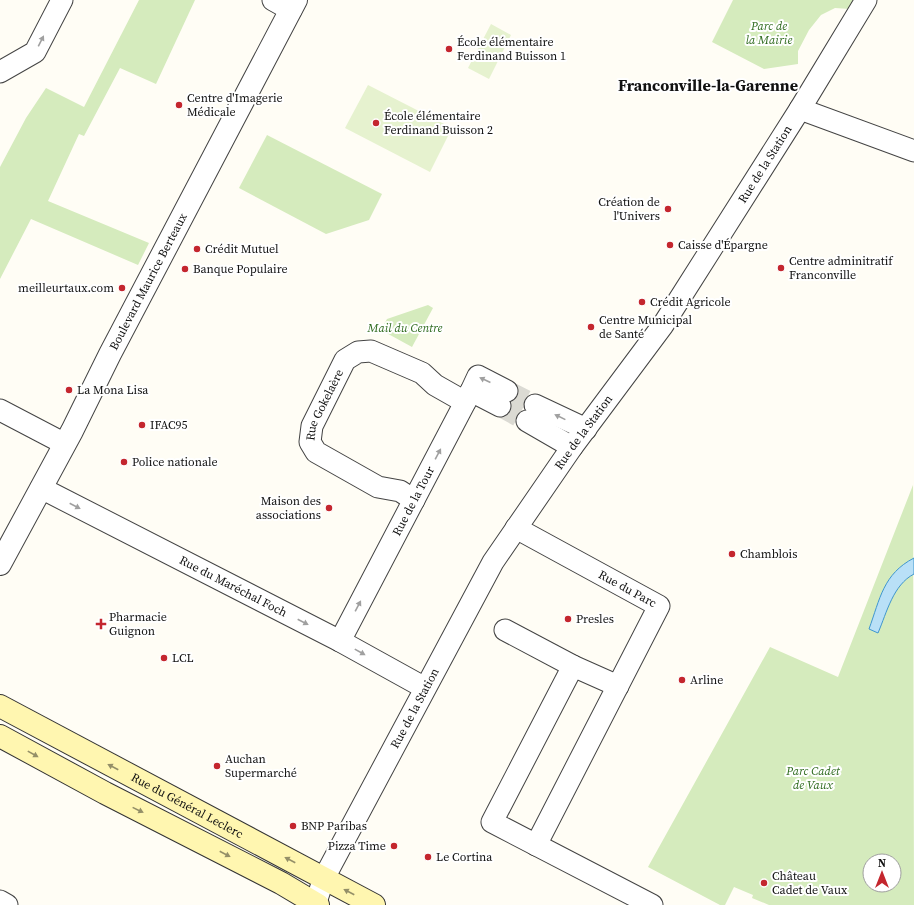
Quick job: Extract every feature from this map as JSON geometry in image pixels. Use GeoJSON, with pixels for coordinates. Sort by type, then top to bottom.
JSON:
{"type":"FeatureCollection","features":[{"type":"Feature","properties":{"kind":"main road","name":"Rue du Général Leclerc"},"geometry":{"type":"LineString","coordinates":[[0,706],[374,905]]}},
{"type":"Feature","properties":{"kind":"main road","name":"Rue du Général Leclerc"},"geometry":{"type":"LineString","coordinates":[[0,736],[116,799],[288,886],[316,905]]}},
{"type":"Feature","properties":{"kind":"street"},"geometry":{"type":"LineString","coordinates":[[0,72],[35,52],[62,0]]}},
{"type":"Feature","properties":{"kind":"street","name":"Rue de la Station"},"geometry":{"type":"LineString","coordinates":[[316,905],[324,878],[493,562],[572,447],[663,325],[800,109],[866,0]]}},
{"type":"Feature","properties":{"kind":"street","name":"Boulevard Maurice Berteaux"},"geometry":{"type":"LineString","coordinates":[[0,564],[65,444],[287,3]]}},
{"type":"Feature","properties":{"kind":"street"},"geometry":{"type":"LineString","coordinates":[[800,109],[914,151]]}},
{"type":"Feature","properties":{"kind":"street","name":"Rue Gokelaère"},"geometry":{"type":"LineString","coordinates":[[414,500],[400,491],[378,487],[316,452],[310,442],[312,426],[345,360],[358,352],[371,351],[422,373],[435,385],[468,396]]}},
{"type":"Feature","properties":{"kind":"street"},"geometry":{"type":"LineString","coordinates":[[468,396],[504,399]]}},
{"type":"Feature","properties":{"kind":"street","name":"Rue de la Tour"},"geometry":{"type":"LineString","coordinates":[[340,641],[468,396]]}},
{"type":"Feature","properties":{"kind":"street"},"geometry":{"type":"LineString","coordinates":[[0,410],[65,444]]}},
{"type":"Feature","properties":{"kind":"street"},"geometry":{"type":"LineString","coordinates":[[572,447],[531,413],[586,429]]}},
{"type":"Feature","properties":{"kind":"street","name":"Rue du Maréchal Foch"},"geometry":{"type":"LineString","coordinates":[[41,488],[340,641],[425,688]]}},
{"type":"Feature","properties":{"kind":"street","name":"Rue du Parc"},"geometry":{"type":"LineString","coordinates":[[516,528],[659,606],[536,845]]}},
{"type":"Feature","properties":{"kind":"street"},"geometry":{"type":"LineString","coordinates":[[505,630],[573,666],[618,686]]}},
{"type":"Feature","properties":{"kind":"street"},"geometry":{"type":"LineString","coordinates":[[573,666],[492,822],[652,905]]}},
{"type":"Feature","properties":{"kind":"street"},"geometry":{"type":"LineString","coordinates":[[0,901],[7,905]]}},
{"type":"Feature","properties":{"kind":"green space"},"geometry":{"type":"Polygon","coordinates":[[[139,0],[195,0],[156,84],[120,68],[84,136],[79,134],[48,201],[149,243],[138,265],[31,219],[0,279],[0,167],[26,118],[46,88],[84,107],[139,0]]]}},
{"type":"Feature","properties":{"kind":"green space","name":"Parc de la Mairie"},"geometry":{"type":"Polygon","coordinates":[[[733,0],[855,0],[850,9],[835,8],[821,15],[809,30],[798,51],[798,64],[764,69],[712,42],[733,0]]]}},
{"type":"Feature","properties":{"kind":"green space"},"geometry":{"type":"Polygon","coordinates":[[[491,24],[511,35],[489,79],[468,68],[491,24]]]}},
{"type":"Feature","properties":{"kind":"green space"},"geometry":{"type":"Polygon","coordinates":[[[368,85],[452,128],[430,172],[345,128],[368,85]]]}},
{"type":"Feature","properties":{"kind":"green space"},"geometry":{"type":"Polygon","coordinates":[[[267,135],[382,194],[369,220],[326,234],[239,188],[267,135]]]}},
{"type":"Feature","properties":{"kind":"green space","name":"Mail du Centre"},"geometry":{"type":"Polygon","coordinates":[[[428,305],[433,308],[412,347],[381,330],[387,319],[428,305]]]}},
{"type":"Feature","properties":{"kind":"green space","name":"Parc Cadet de Vaux"},"geometry":{"type":"Polygon","coordinates":[[[913,485],[914,905],[769,905],[752,898],[753,895],[734,887],[725,905],[720,905],[648,867],[770,647],[838,677],[913,485]]]}},
{"type":"Feature","properties":{"kind":"water"},"geometry":{"type":"Polygon","coordinates":[[[914,558],[914,574],[901,585],[896,592],[878,633],[869,629],[884,588],[889,580],[904,564],[914,558]]]}},
{"type":"Feature","properties":{"kind":"tunnel"},"geometry":{"type":"LineString","coordinates":[[507,391],[535,405]]}},
{"type":"Feature","properties":{"kind":"tunnel"},"geometry":{"type":"LineString","coordinates":[[500,406],[527,421]]}},
{"type":"Feature","properties":{"kind":"place","name":"École élémentaire Ferdinand Buisson 1"},"geometry":{"type":"Point","coordinates":[449,49]}},
{"type":"Feature","properties":{"kind":"place","name":"Centre d'Imagerie Médicale"},"geometry":{"type":"Point","coordinates":[179,105]}},
{"type":"Feature","properties":{"kind":"place","name":"École élémentaire Ferdinand Buisson 2"},"geometry":{"type":"Point","coordinates":[376,123]}},
{"type":"Feature","properties":{"kind":"place","name":"Création de l'Univers"},"geometry":{"type":"Point","coordinates":[668,209]}},
{"type":"Feature","properties":{"kind":"place","name":"Caisse d'Épargne"},"geometry":{"type":"Point","coordinates":[670,245]}},
{"type":"Feature","properties":{"kind":"place","name":"Crédit Mutuel"},"geometry":{"type":"Point","coordinates":[197,249]}},
{"type":"Feature","properties":{"kind":"place","name":"Centre adminitratif Franconville"},"geometry":{"type":"Point","coordinates":[781,268]}},
{"type":"Feature","properties":{"kind":"place","name":"Banque Populaire"},"geometry":{"type":"Point","coordinates":[185,269]}},
{"type":"Feature","properties":{"kind":"place","name":"meilleurtaux.com"},"geometry":{"type":"Point","coordinates":[122,288]}},
{"type":"Feature","properties":{"kind":"place","name":"Crédit Agricole"},"geometry":{"type":"Point","coordinates":[642,302]}},
{"type":"Feature","properties":{"kind":"place","name":"Centre Municipal de Santé"},"geometry":{"type":"Point","coordinates":[591,327]}},
{"type":"Feature","properties":{"kind":"place","name":"La Mona Lisa"},"geometry":{"type":"Point","coordinates":[69,390]}},
{"type":"Feature","properties":{"kind":"place","name":"IFAC95"},"geometry":{"type":"Point","coordinates":[142,425]}},
{"type":"Feature","properties":{"kind":"place","name":"Police nationale"},"geometry":{"type":"Point","coordinates":[124,462]}},
{"type":"Feature","properties":{"kind":"place","name":"Maison des associations"},"geometry":{"type":"Point","coordinates":[329,508]}},
{"type":"Feature","properties":{"kind":"place","name":"Chamblois"},"geometry":{"type":"Point","coordinates":[732,554]}},
{"type":"Feature","properties":{"kind":"place","name":"Presles"},"geometry":{"type":"Point","coordinates":[568,619]}},
{"type":"Feature","properties":{"kind":"place","name":"Pharmacie Guignon"},"geometry":{"type":"Point","coordinates":[101,624]}},
{"type":"Feature","properties":{"kind":"place","name":"LCL"},"geometry":{"type":"Point","coordinates":[164,658]}},
{"type":"Feature","properties":{"kind":"place","name":"Arline"},"geometry":{"type":"Point","coordinates":[682,680]}},
{"type":"Feature","properties":{"kind":"place","name":"Auchan Supermarché"},"geometry":{"type":"Point","coordinates":[217,766]}},
{"type":"Feature","properties":{"kind":"place","name":"BNP Paribas"},"geometry":{"type":"Point","coordinates":[293,826]}},
{"type":"Feature","properties":{"kind":"place","name":"Pizza Time"},"geometry":{"type":"Point","coordinates":[394,846]}},
{"type":"Feature","properties":{"kind":"place","name":"Le Cortina"},"geometry":{"type":"Point","coordinates":[428,857]}},
{"type":"Feature","properties":{"kind":"place","name":"Château Cadet de Vaux"},"geometry":{"type":"Point","coordinates":[764,883]}},
{"type":"Feature","properties":{"kind":"district","name":"Franconville-la-Garenne"},"geometry":{"type":"Point","coordinates":[708,85]}}]}
